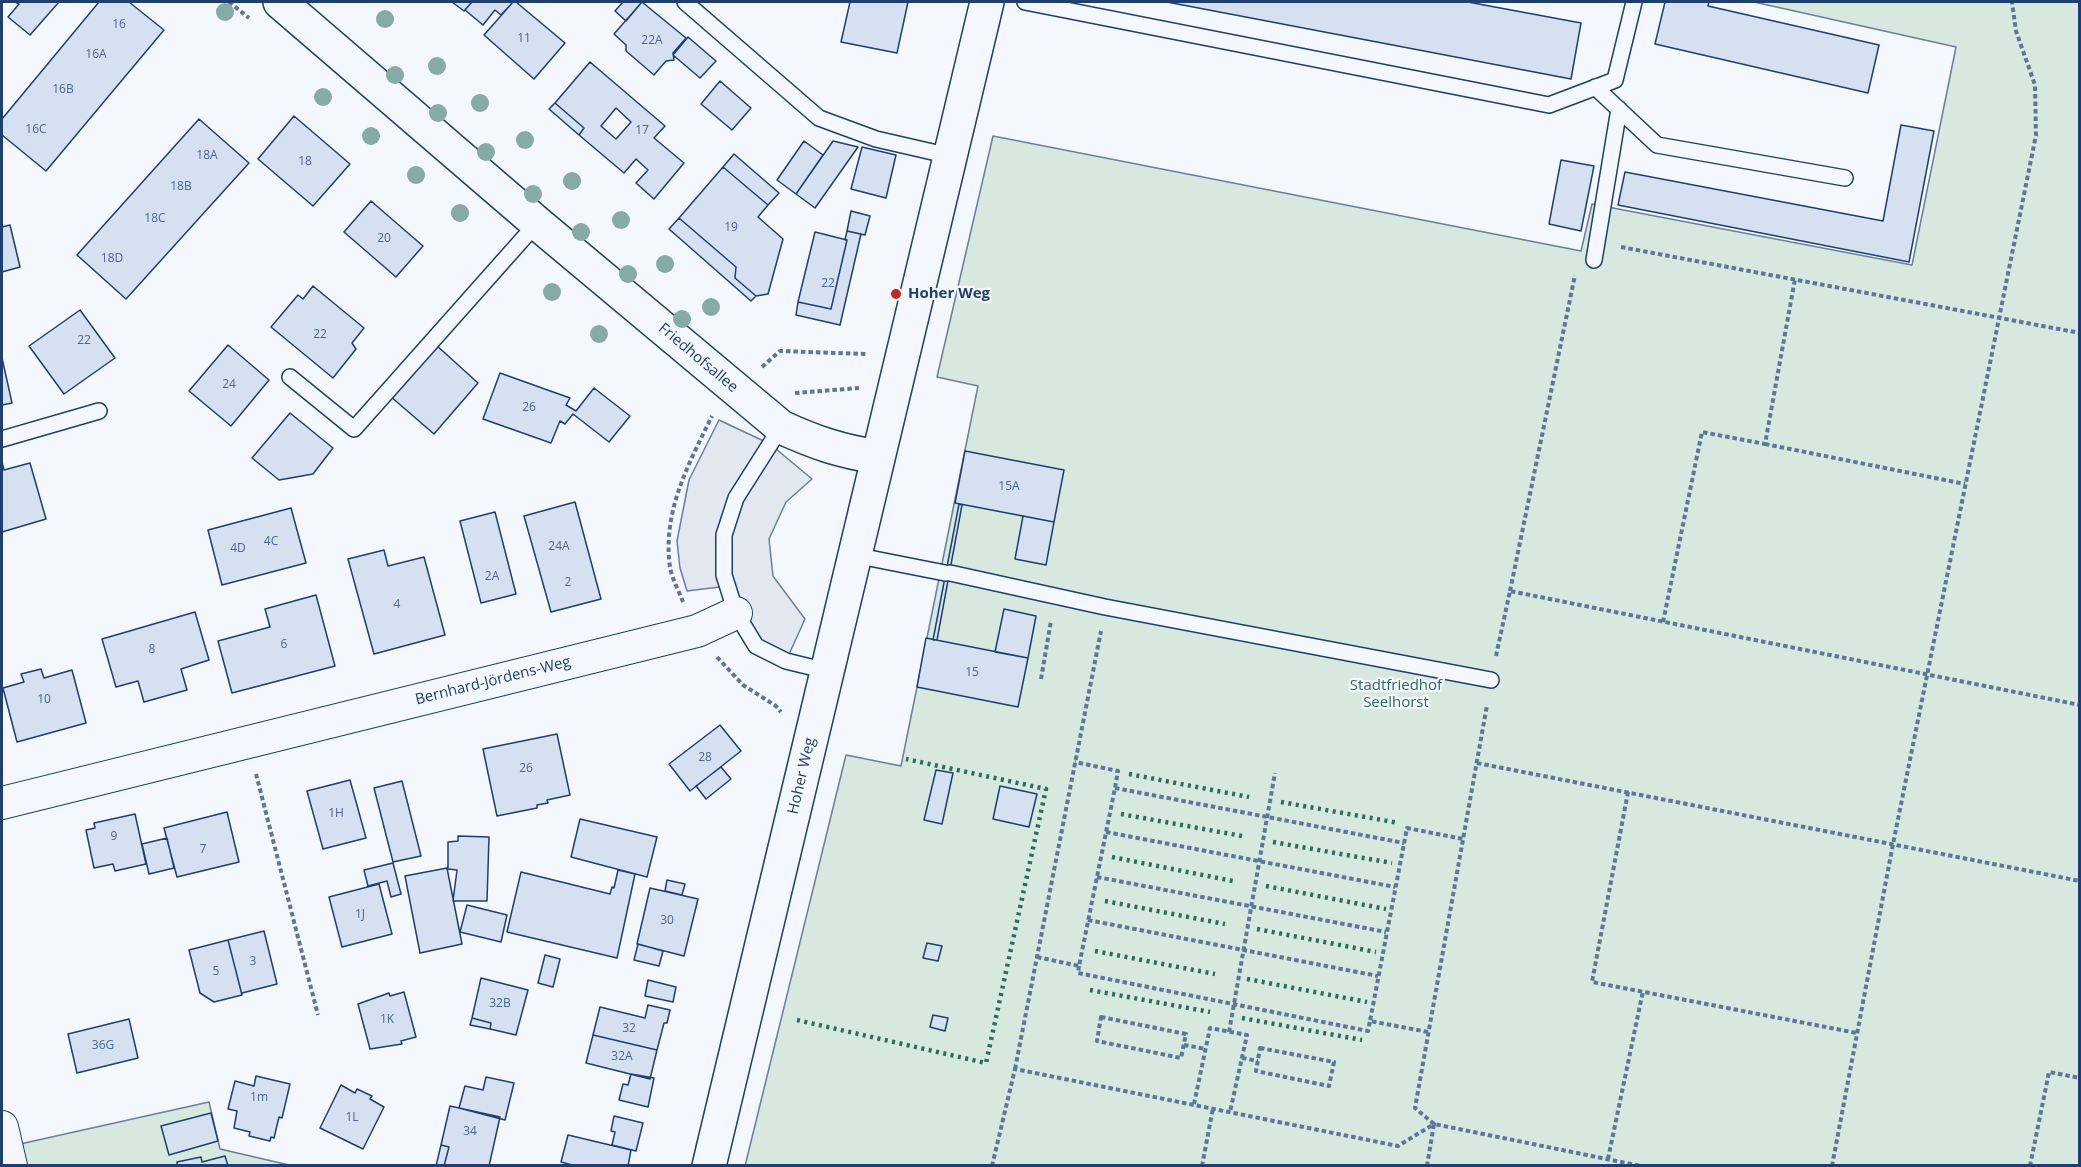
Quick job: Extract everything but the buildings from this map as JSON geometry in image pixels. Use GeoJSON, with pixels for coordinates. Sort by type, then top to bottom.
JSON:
{"type":"FeatureCollection","features":[{"type":"Feature","properties":{"kind":"street","name":"Friedhofsallee"},"geometry":{"type":"LineString","coordinates":[[280,2],[537,223],[781,427],[815,443],[846,452],[878,457]]}},
{"type":"Feature","properties":{"kind":"street","name":"Hoher Weg"},"geometry":{"type":"LineString","coordinates":[[709,1166],[987,2]]}},
{"type":"Feature","properties":{"kind":"street","name":"Bernhard-Jördens-Weg"},"geometry":{"type":"LineString","coordinates":[[2,803],[697,631],[736,613]]}},
{"type":"Feature","properties":{"kind":"street"},"geometry":{"type":"LineString","coordinates":[[2,1127],[11,1166]]}},
{"type":"Feature","properties":{"kind":"lane"},"geometry":{"type":"LineString","coordinates":[[685,2],[819,118],[876,139],[950,156]]}},
{"type":"Feature","properties":{"kind":"lane"},"geometry":{"type":"LineString","coordinates":[[1025,2],[1549,105],[1614,80],[1634,2]]}},
{"type":"Feature","properties":{"kind":"lane"},"geometry":{"type":"LineString","coordinates":[[1595,87],[1658,145],[1845,178]]}},
{"type":"Feature","properties":{"kind":"lane"},"geometry":{"type":"LineString","coordinates":[[1594,260],[1619,109]]}},
{"type":"Feature","properties":{"kind":"lane"},"geometry":{"type":"LineString","coordinates":[[290,377],[354,429],[537,223]]}},
{"type":"Feature","properties":{"kind":"lane"},"geometry":{"type":"LineString","coordinates":[[2,439],[99,411]]}},
{"type":"Feature","properties":{"kind":"lane"},"geometry":{"type":"LineString","coordinates":[[781,427],[736,498],[724,536],[724,575],[736,613],[756,646],[786,661],[827,671]]}},
{"type":"Feature","properties":{"kind":"lane"},"geometry":{"type":"LineString","coordinates":[[854,555],[1105,607],[1491,680]]}},
{"type":"Feature","properties":{"kind":"path"},"geometry":{"type":"LineString","coordinates":[[1832,1166],[1893,844],[2036,135],[2035,85],[2016,30],[2012,2]]}},
{"type":"Feature","properties":{"kind":"path"},"geometry":{"type":"LineString","coordinates":[[1641,1166],[1434,1124],[1415,1108],[1491,680],[1576,272],[1617,246],[2079,333]]}},
{"type":"Feature","properties":{"kind":"path"},"geometry":{"type":"LineString","coordinates":[[1765,444],[1795,279]]}},
{"type":"Feature","properties":{"kind":"path"},"geometry":{"type":"LineString","coordinates":[[769,374],[761,368],[780,351],[867,354]]}},
{"type":"Feature","properties":{"kind":"path"},"geometry":{"type":"LineString","coordinates":[[792,393],[859,388]]}},
{"type":"Feature","properties":{"kind":"path"},"geometry":{"type":"LineString","coordinates":[[712,416],[680,482],[668,539],[670,569],[697,631],[717,658],[743,685],[776,706],[791,723],[814,729]]}},
{"type":"Feature","properties":{"kind":"path"},"geometry":{"type":"LineString","coordinates":[[1663,622],[1702,432],[1965,484]]}},
{"type":"Feature","properties":{"kind":"path"},"geometry":{"type":"LineString","coordinates":[[1510,591],[2079,705]]}},
{"type":"Feature","properties":{"kind":"path"},"geometry":{"type":"LineString","coordinates":[[1041,679],[1056,597]]}},
{"type":"Feature","properties":{"kind":"path"},"geometry":{"type":"LineString","coordinates":[[992,1166],[1015,1069],[1105,607]]}},
{"type":"Feature","properties":{"kind":"path"},"geometry":{"type":"LineString","coordinates":[[247,741],[318,1015]]}},
{"type":"Feature","properties":{"kind":"path"},"geometry":{"type":"LineString","coordinates":[[1075,762],[1118,771],[1078,973],[1368,1031],[1407,828],[1463,839]]}},
{"type":"Feature","properties":{"kind":"path"},"geometry":{"type":"LineString","coordinates":[[1476,763],[2079,881]]}},
{"type":"Feature","properties":{"kind":"path"},"geometry":{"type":"LineString","coordinates":[[1229,1032],[1275,773]]}},
{"type":"Feature","properties":{"kind":"path"},"geometry":{"type":"LineString","coordinates":[[1115,788],[1404,843]]}},
{"type":"Feature","properties":{"kind":"path"},"geometry":{"type":"LineString","coordinates":[[1628,792],[1592,982],[1857,1033]]}},
{"type":"Feature","properties":{"kind":"path"},"geometry":{"type":"LineString","coordinates":[[1106,832],[1395,887]]}},
{"type":"Feature","properties":{"kind":"path"},"geometry":{"type":"LineString","coordinates":[[1097,877],[1386,932]]}},
{"type":"Feature","properties":{"kind":"path"},"geometry":{"type":"LineString","coordinates":[[1088,920],[1378,976]]}},
{"type":"Feature","properties":{"kind":"path"},"geometry":{"type":"LineString","coordinates":[[1037,957],[1079,966]]}},
{"type":"Feature","properties":{"kind":"path"},"geometry":{"type":"LineString","coordinates":[[1608,1159],[1643,992]]}},
{"type":"Feature","properties":{"kind":"path"},"geometry":{"type":"LineString","coordinates":[[1101,1017],[1186,1035],[1184,1045],[1181,1058],[1096,1041],[1101,1017]]}},
{"type":"Feature","properties":{"kind":"path"},"geometry":{"type":"LineString","coordinates":[[1370,1021],[1428,1032]]}},
{"type":"Feature","properties":{"kind":"path"},"geometry":{"type":"LineString","coordinates":[[1194,1104],[1210,1028],[1247,1035],[1230,1112]]}},
{"type":"Feature","properties":{"kind":"path"},"geometry":{"type":"LineString","coordinates":[[1184,1045],[1206,1049]]}},
{"type":"Feature","properties":{"kind":"path"},"geometry":{"type":"LineString","coordinates":[[1260,1048],[1334,1062],[1329,1086],[1256,1071],[1258,1061],[1260,1048]]}},
{"type":"Feature","properties":{"kind":"path"},"geometry":{"type":"LineString","coordinates":[[1242,1058],[1258,1061]]}},
{"type":"Feature","properties":{"kind":"path"},"geometry":{"type":"LineString","coordinates":[[1015,1069],[1398,1146],[1434,1124]]}},
{"type":"Feature","properties":{"kind":"path"},"geometry":{"type":"LineString","coordinates":[[2030,1166],[2049,1072],[2079,1078]]}},
{"type":"Feature","properties":{"kind":"path"},"geometry":{"type":"LineString","coordinates":[[1202,1166],[1214,1108]]}},
{"type":"Feature","properties":{"kind":"path"},"geometry":{"type":"LineString","coordinates":[[1427,1166],[1434,1124]]}},
{"type":"Feature","properties":{"kind":"green space","name":"Stadtfriedhof Seelhorst"},"geometry":{"type":"Polygon","coordinates":[[[1754,2],[2079,2],[2079,1165],[745,1166],[846,755],[901,766],[978,386],[937,377],[993,136],[1581,251],[1592,204],[1912,265],[1956,47],[1754,2]]]}},
{"type":"Feature","properties":{"kind":"green space"},"geometry":{"type":"Polygon","coordinates":[[[209,1102],[220,1149],[289,1165],[2,1165],[2,1148],[209,1102]]]}},
{"type":"Feature","properties":{"kind":"shaded area"},"geometry":{"type":"Polygon","coordinates":[[[719,420],[770,444],[812,479],[786,502],[769,539],[773,576],[805,619],[786,661],[756,646],[728,586],[687,591],[680,568],[677,541],[689,480],[719,420]]]}},
{"type":"Feature","properties":{"kind":"hedge"},"geometry":{"type":"LineString","coordinates":[[797,1020],[986,1063],[1046,789],[906,759]]}},
{"type":"Feature","properties":{"kind":"hedge"},"geometry":{"type":"LineString","coordinates":[[1129,774],[1249,797]]}},
{"type":"Feature","properties":{"kind":"hedge"},"geometry":{"type":"LineString","coordinates":[[1281,802],[1399,823]]}},
{"type":"Feature","properties":{"kind":"hedge"},"geometry":{"type":"LineString","coordinates":[[1121,814],[1242,836]]}},
{"type":"Feature","properties":{"kind":"hedge"},"geometry":{"type":"LineString","coordinates":[[1273,842],[1392,863]]}},
{"type":"Feature","properties":{"kind":"hedge"},"geometry":{"type":"LineString","coordinates":[[1112,857],[1233,881]]}},
{"type":"Feature","properties":{"kind":"hedge"},"geometry":{"type":"LineString","coordinates":[[1266,886],[1386,909]]}},
{"type":"Feature","properties":{"kind":"hedge"},"geometry":{"type":"LineString","coordinates":[[1105,901],[1225,924]]}},
{"type":"Feature","properties":{"kind":"hedge"},"geometry":{"type":"LineString","coordinates":[[1257,929],[1376,952]]}},
{"type":"Feature","properties":{"kind":"hedge"},"geometry":{"type":"LineString","coordinates":[[1095,951],[1215,974]]}},
{"type":"Feature","properties":{"kind":"hedge"},"geometry":{"type":"LineString","coordinates":[[1247,979],[1367,1002]]}},
{"type":"Feature","properties":{"kind":"hedge"},"geometry":{"type":"LineString","coordinates":[[1090,990],[1210,1012]]}},
{"type":"Feature","properties":{"kind":"hedge"},"geometry":{"type":"LineString","coordinates":[[1242,1018],[1362,1040]]}},
{"type":"Feature","properties":{"kind":"place","name":"Hoher Weg"},"geometry":{"type":"Point","coordinates":[896,294]}}]}
